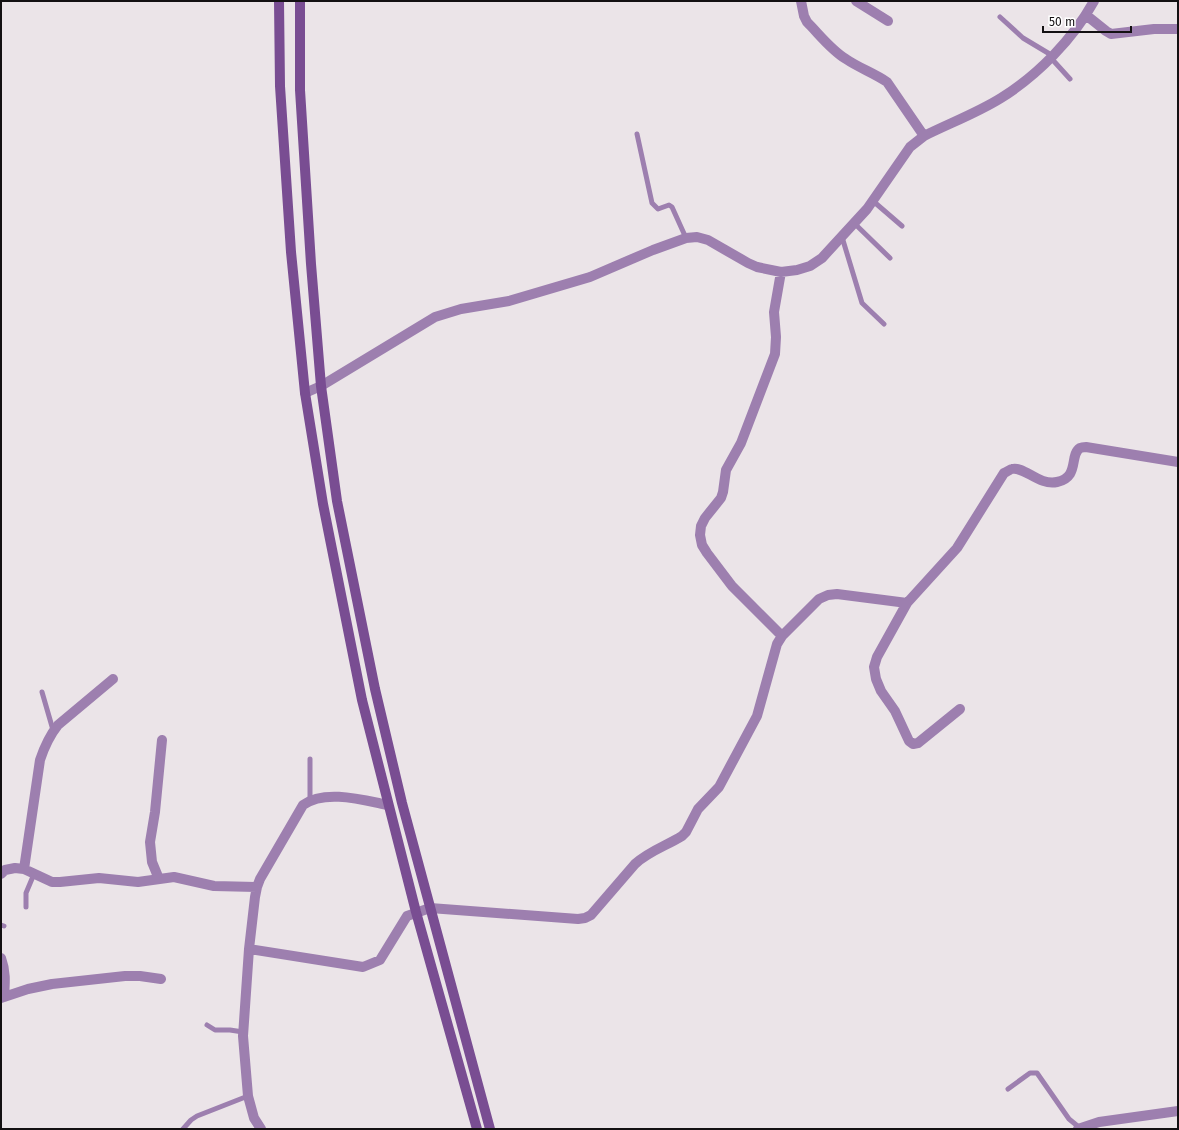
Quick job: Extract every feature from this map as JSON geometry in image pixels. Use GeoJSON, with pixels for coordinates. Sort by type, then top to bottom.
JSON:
{"type":"FeatureCollection","features":[{"type":"Feature","properties":{"kind":"street"},"geometry":{"type":"LineString","coordinates":[[278,1],[280,86],[291,252],[305,392],[323,504],[362,700],[416,912],[477,1129]]}},
{"type":"Feature","properties":{"kind":"street"},"geometry":{"type":"LineString","coordinates":[[300,1],[300,90],[311,264],[321,386],[337,502],[375,689],[430,908],[490,1129]]}},
{"type":"Feature","properties":{"kind":"street"},"geometry":{"type":"LineString","coordinates":[[801,1],[804,16],[807,22],[838,54],[887,82],[924,136]]}},
{"type":"Feature","properties":{"kind":"street"},"geometry":{"type":"LineString","coordinates":[[856,1],[888,21]]}},
{"type":"Feature","properties":{"kind":"street"},"geometry":{"type":"LineString","coordinates":[[305,392],[321,386],[435,317],[461,309],[509,301],[590,277],[653,250],[686,238],[697,237],[708,240],[748,263],[780,272],[797,270],[810,266],[822,258],[873,201],[910,147],[924,136],[992,104],[1003,97],[1052,57],[1086,15],[1094,1]]}},
{"type":"Feature","properties":{"kind":"street"},"geometry":{"type":"LineString","coordinates":[[1086,15],[1111,34],[1154,29],[1178,29]]}},
{"type":"Feature","properties":{"kind":"street"},"geometry":{"type":"LineString","coordinates":[[780,272],[774,312],[776,337],[774,354],[741,443],[726,470],[721,498],[705,518],[701,526],[700,535],[702,545],[707,553],[732,586],[782,636]]}},
{"type":"Feature","properties":{"kind":"street"},"geometry":{"type":"LineString","coordinates":[[960,709],[918,743],[913,744],[908,741],[895,712],[881,691],[876,679],[874,667],[877,657],[907,603],[956,548],[1008,471],[1018,468],[1039,480],[1056,482],[1066,478],[1072,471],[1076,453],[1080,448],[1086,447],[1178,462]]}},
{"type":"Feature","properties":{"kind":"street"},"geometry":{"type":"LineString","coordinates":[[249,949],[363,967],[380,960],[408,916],[430,908],[487,911],[578,919],[585,918],[641,858],[649,852],[682,836],[686,832],[698,810],[719,787],[757,716],[777,644],[782,636],[819,599],[828,595],[837,594],[907,603]]}},
{"type":"Feature","properties":{"kind":"street"},"geometry":{"type":"LineString","coordinates":[[24,869],[40,760],[53,731],[58,725],[114,679]]}},
{"type":"Feature","properties":{"kind":"street"},"geometry":{"type":"LineString","coordinates":[[158,879],[152,862],[150,842],[156,812],[162,740]]}},
{"type":"Feature","properties":{"kind":"street"},"geometry":{"type":"LineString","coordinates":[[261,1129],[254,1118],[248,1096],[243,1032],[249,949],[257,887],[303,805],[310,800],[329,797],[352,798],[388,805]]}},
{"type":"Feature","properties":{"kind":"street"},"geometry":{"type":"LineString","coordinates":[[1,874],[5,870],[15,868],[24,869],[52,882],[99,878],[138,882],[174,877],[214,886],[257,887]]}},
{"type":"Feature","properties":{"kind":"street"},"geometry":{"type":"LineString","coordinates":[[1,958],[6,979],[2,997],[28,989],[52,984],[125,976],[140,976],[161,979]]}},
{"type":"Feature","properties":{"kind":"street"},"geometry":{"type":"LineString","coordinates":[[1079,1128],[1098,1122],[1178,1112]]}},
{"type":"Feature","properties":{"kind":"lane"},"geometry":{"type":"LineString","coordinates":[[1000,17],[1023,38],[1052,57],[1070,79]]}},
{"type":"Feature","properties":{"kind":"lane"},"geometry":{"type":"LineString","coordinates":[[637,134],[652,203],[658,208],[670,205],[672,207],[686,238]]}},
{"type":"Feature","properties":{"kind":"lane"},"geometry":{"type":"LineString","coordinates":[[873,201],[902,226]]}},
{"type":"Feature","properties":{"kind":"lane"},"geometry":{"type":"LineString","coordinates":[[854,223],[890,258]]}},
{"type":"Feature","properties":{"kind":"lane"},"geometry":{"type":"LineString","coordinates":[[842,236],[862,303],[884,324]]}},
{"type":"Feature","properties":{"kind":"lane"},"geometry":{"type":"LineString","coordinates":[[42,692],[53,731]]}},
{"type":"Feature","properties":{"kind":"lane"},"geometry":{"type":"LineString","coordinates":[[310,759],[310,800]]}},
{"type":"Feature","properties":{"kind":"lane"},"geometry":{"type":"LineString","coordinates":[[26,907],[26,893],[34,874]]}},
{"type":"Feature","properties":{"kind":"lane"},"geometry":{"type":"LineString","coordinates":[[207,1025],[215,1030],[243,1032]]}},
{"type":"Feature","properties":{"kind":"lane"},"geometry":{"type":"LineString","coordinates":[[1008,1089],[1030,1073],[1037,1073],[1070,1119],[1079,1128]]}},
{"type":"Feature","properties":{"kind":"lane"},"geometry":{"type":"LineString","coordinates":[[184,1129],[191,1120],[197,1116],[248,1096]]}}]}
